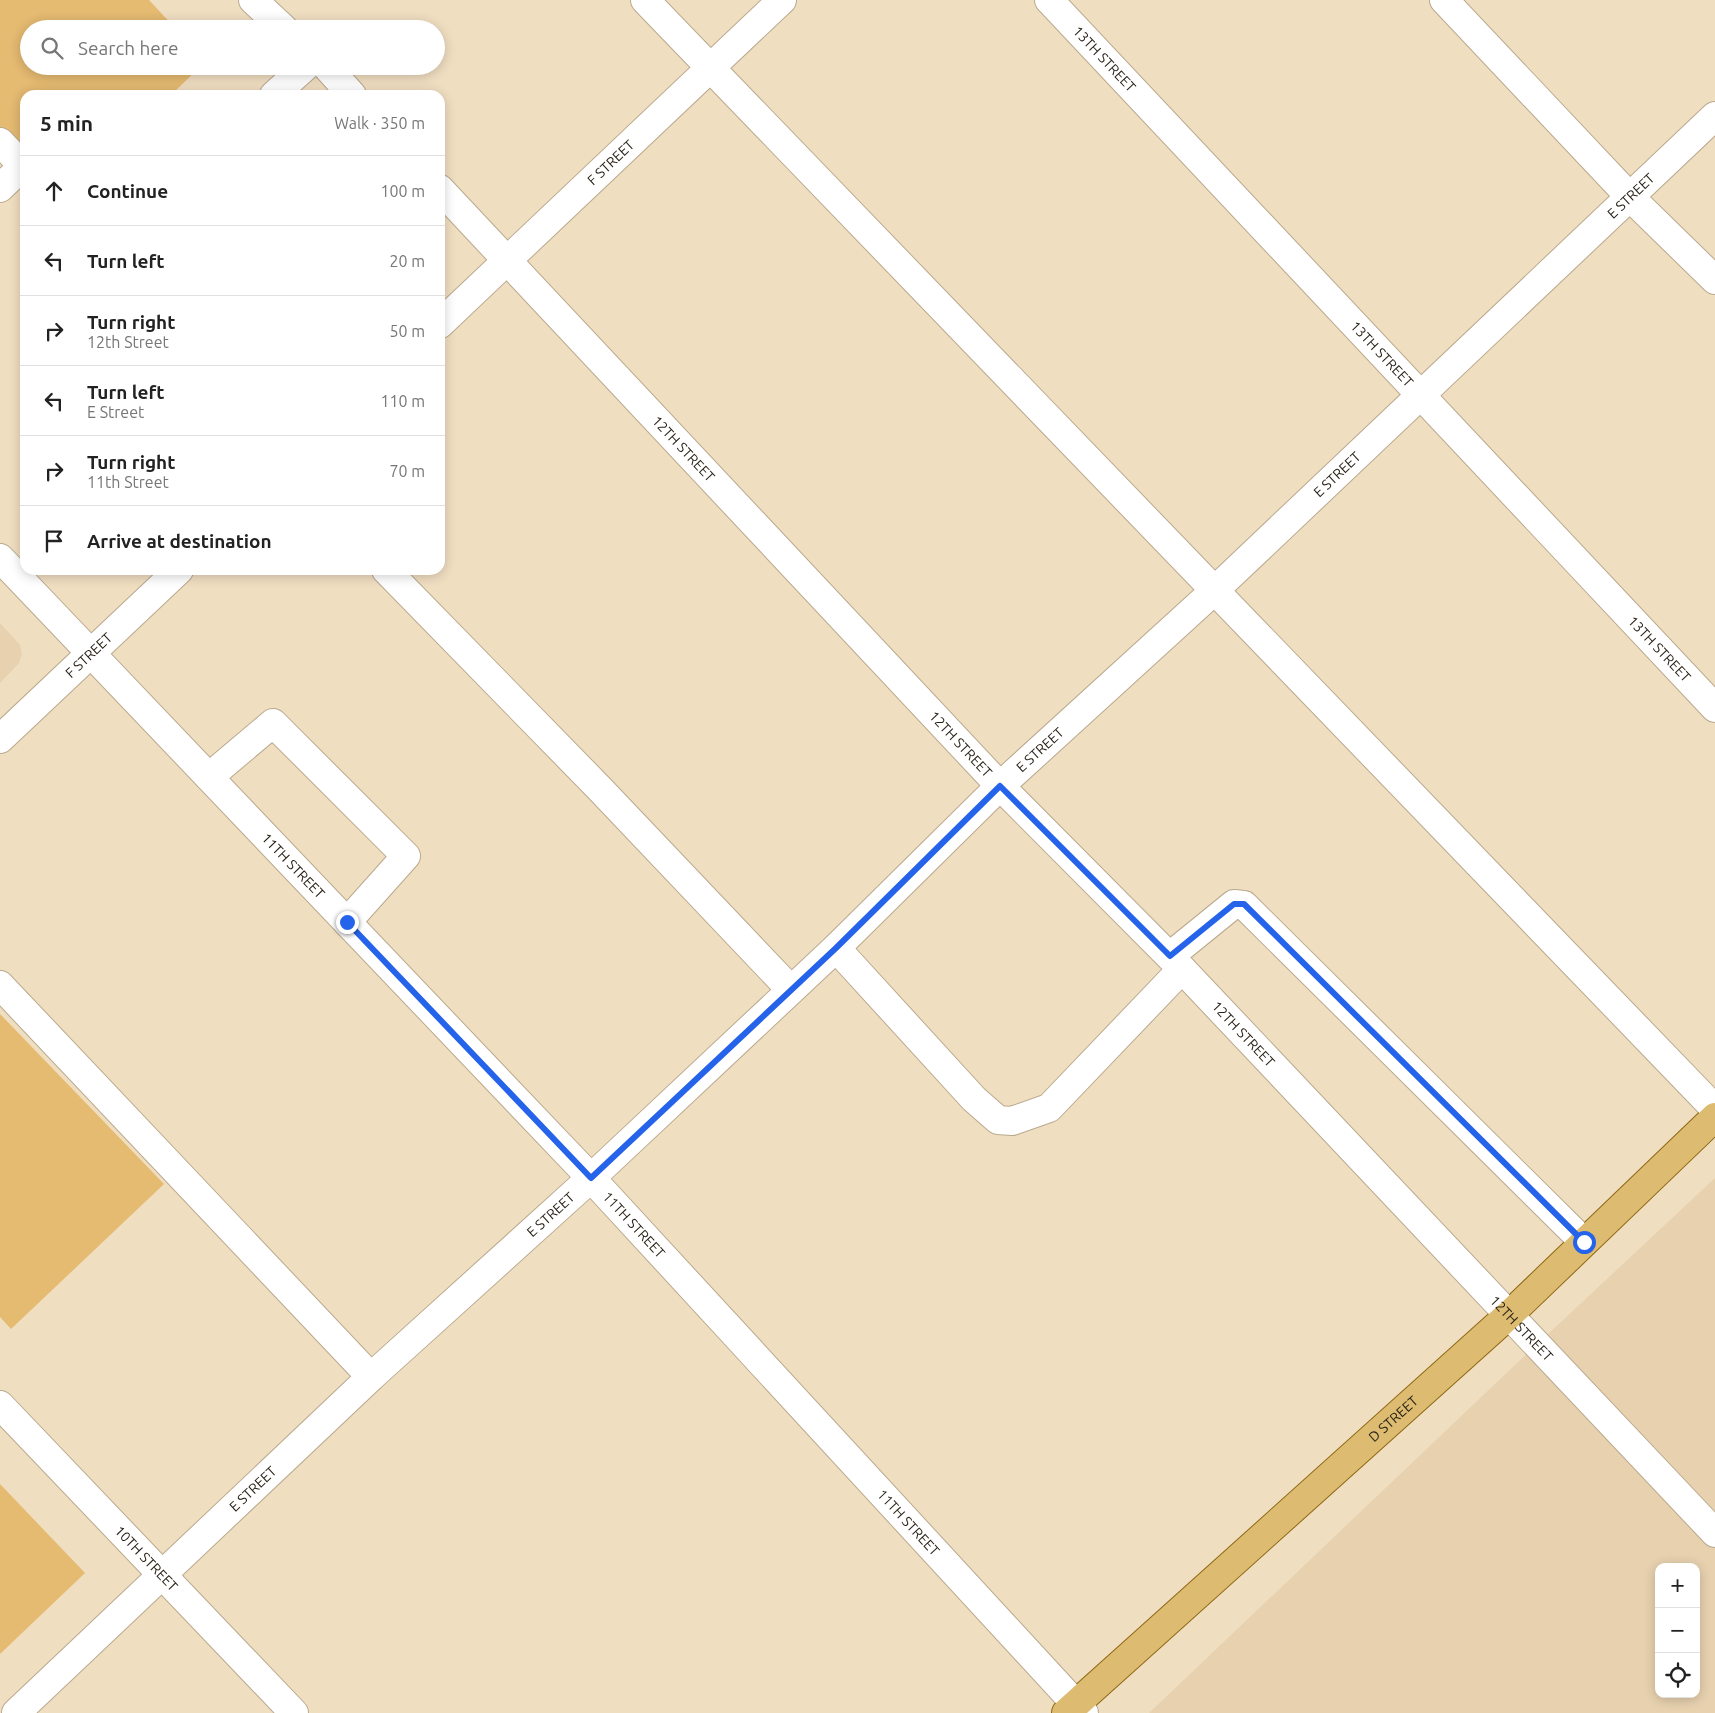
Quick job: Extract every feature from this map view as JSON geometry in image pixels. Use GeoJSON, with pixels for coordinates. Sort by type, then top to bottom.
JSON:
{"type":"FeatureCollection","features":[{"type":"Feature","properties":{"kind":"main road","name":"D STREET"},"geometry":{"type":"LineString","coordinates":[[1075,1710],[1510,1314],[1715,1117]]}},
{"type":"Feature","properties":{"kind":"street"},"geometry":{"type":"LineString","coordinates":[[645,0],[709,69],[1715,1109]]}},
{"type":"Feature","properties":{"kind":"street","name":"F STREET"},"geometry":{"type":"LineString","coordinates":[[445,319],[782,0]]}},
{"type":"Feature","properties":{"kind":"street","name":"13TH STREET"},"geometry":{"type":"LineString","coordinates":[[1049,0],[1715,708]]}},
{"type":"Feature","properties":{"kind":"street"},"geometry":{"type":"LineString","coordinates":[[1444,0],[1630,197],[1715,280]]}},
{"type":"Feature","properties":{"kind":"street"},"geometry":{"type":"LineString","coordinates":[[263,3],[277,20]]}},
{"type":"Feature","properties":{"kind":"street"},"geometry":{"type":"LineString","coordinates":[[280,90],[296,75]]}},
{"type":"Feature","properties":{"kind":"street"},"geometry":{"type":"LineString","coordinates":[[334,75],[348,90]]}},
{"type":"Feature","properties":{"kind":"street","name":"E STREET"},"geometry":{"type":"LineString","coordinates":[[16,1713],[370,1377],[591,1178],[836,948],[1000,786],[1215,590],[1715,116]]}},
{"type":"Feature","properties":{"kind":"street"},"geometry":{"type":"LineString","coordinates":[[0,142],[20,163]]}},
{"type":"Feature","properties":{"kind":"street"},"geometry":{"type":"LineString","coordinates":[[0,188],[20,170]]}},
{"type":"Feature","properties":{"kind":"street","name":"12TH STREET"},"geometry":{"type":"LineString","coordinates":[[445,194],[1000,786],[1176,963],[1510,1314],[1715,1533]]}},
{"type":"Feature","properties":{"kind":"street","name":"11TH STREET"},"geometry":{"type":"LineString","coordinates":[[0,558],[591,1178],[1075,1710]]}},
{"type":"Feature","properties":{"kind":"street","name":"F STREET"},"geometry":{"type":"LineString","coordinates":[[0,739],[174,575]]}},
{"type":"Feature","properties":{"kind":"street"},"geometry":{"type":"LineString","coordinates":[[391,575],[600,789],[791,990]]}},
{"type":"Feature","properties":{"kind":"street"},"geometry":{"type":"LineString","coordinates":[[209,777],[273,723],[406,856],[347,922]]}},
{"type":"Feature","properties":{"kind":"street"},"geometry":{"type":"LineString","coordinates":[[836,948],[974,1099],[998,1120],[1012,1121],[1049,1108],[1176,963],[1234,904],[1244,904],[1584,1242]]}},
{"type":"Feature","properties":{"kind":"street"},"geometry":{"type":"LineString","coordinates":[[0,986],[370,1377]]}},
{"type":"Feature","properties":{"kind":"street","name":"10TH STREET"},"geometry":{"type":"LineString","coordinates":[[0,1405],[294,1713]]}},
{"type":"Feature","properties":{"kind":"shaded area"},"geometry":{"type":"Polygon","coordinates":[[[0,623],[20,645],[22,654],[19,663],[0,683],[0,623]]]}},
{"type":"Feature","properties":{"kind":"shaded area"},"geometry":{"type":"Polygon","coordinates":[[[1715,1178],[1715,1713],[1149,1713],[1516,1364],[1715,1178]]]}},
{"type":"Feature","properties":{"kind":"building"},"geometry":{"type":"Polygon","coordinates":[[[0,0],[149,0],[168,20],[20,20],[20,75],[192,75],[176,90],[20,90],[20,152],[0,131],[0,0]]]}},
{"type":"Feature","properties":{"kind":"building"},"geometry":{"type":"Polygon","coordinates":[[[0,1014],[164,1184],[11,1329],[0,1317],[0,1014]]]}},
{"type":"Feature","properties":{"kind":"building"},"geometry":{"type":"Polygon","coordinates":[[[0,1484],[85,1573],[0,1654],[0,1484]]]}},
{"type":"Feature","properties":{"kind":"route"},"geometry":{"type":"LineString","coordinates":[[347,922],[591,1178],[836,948],[1000,786],[1170,956],[1234,904],[1244,904],[1584,1242]]}}]}
